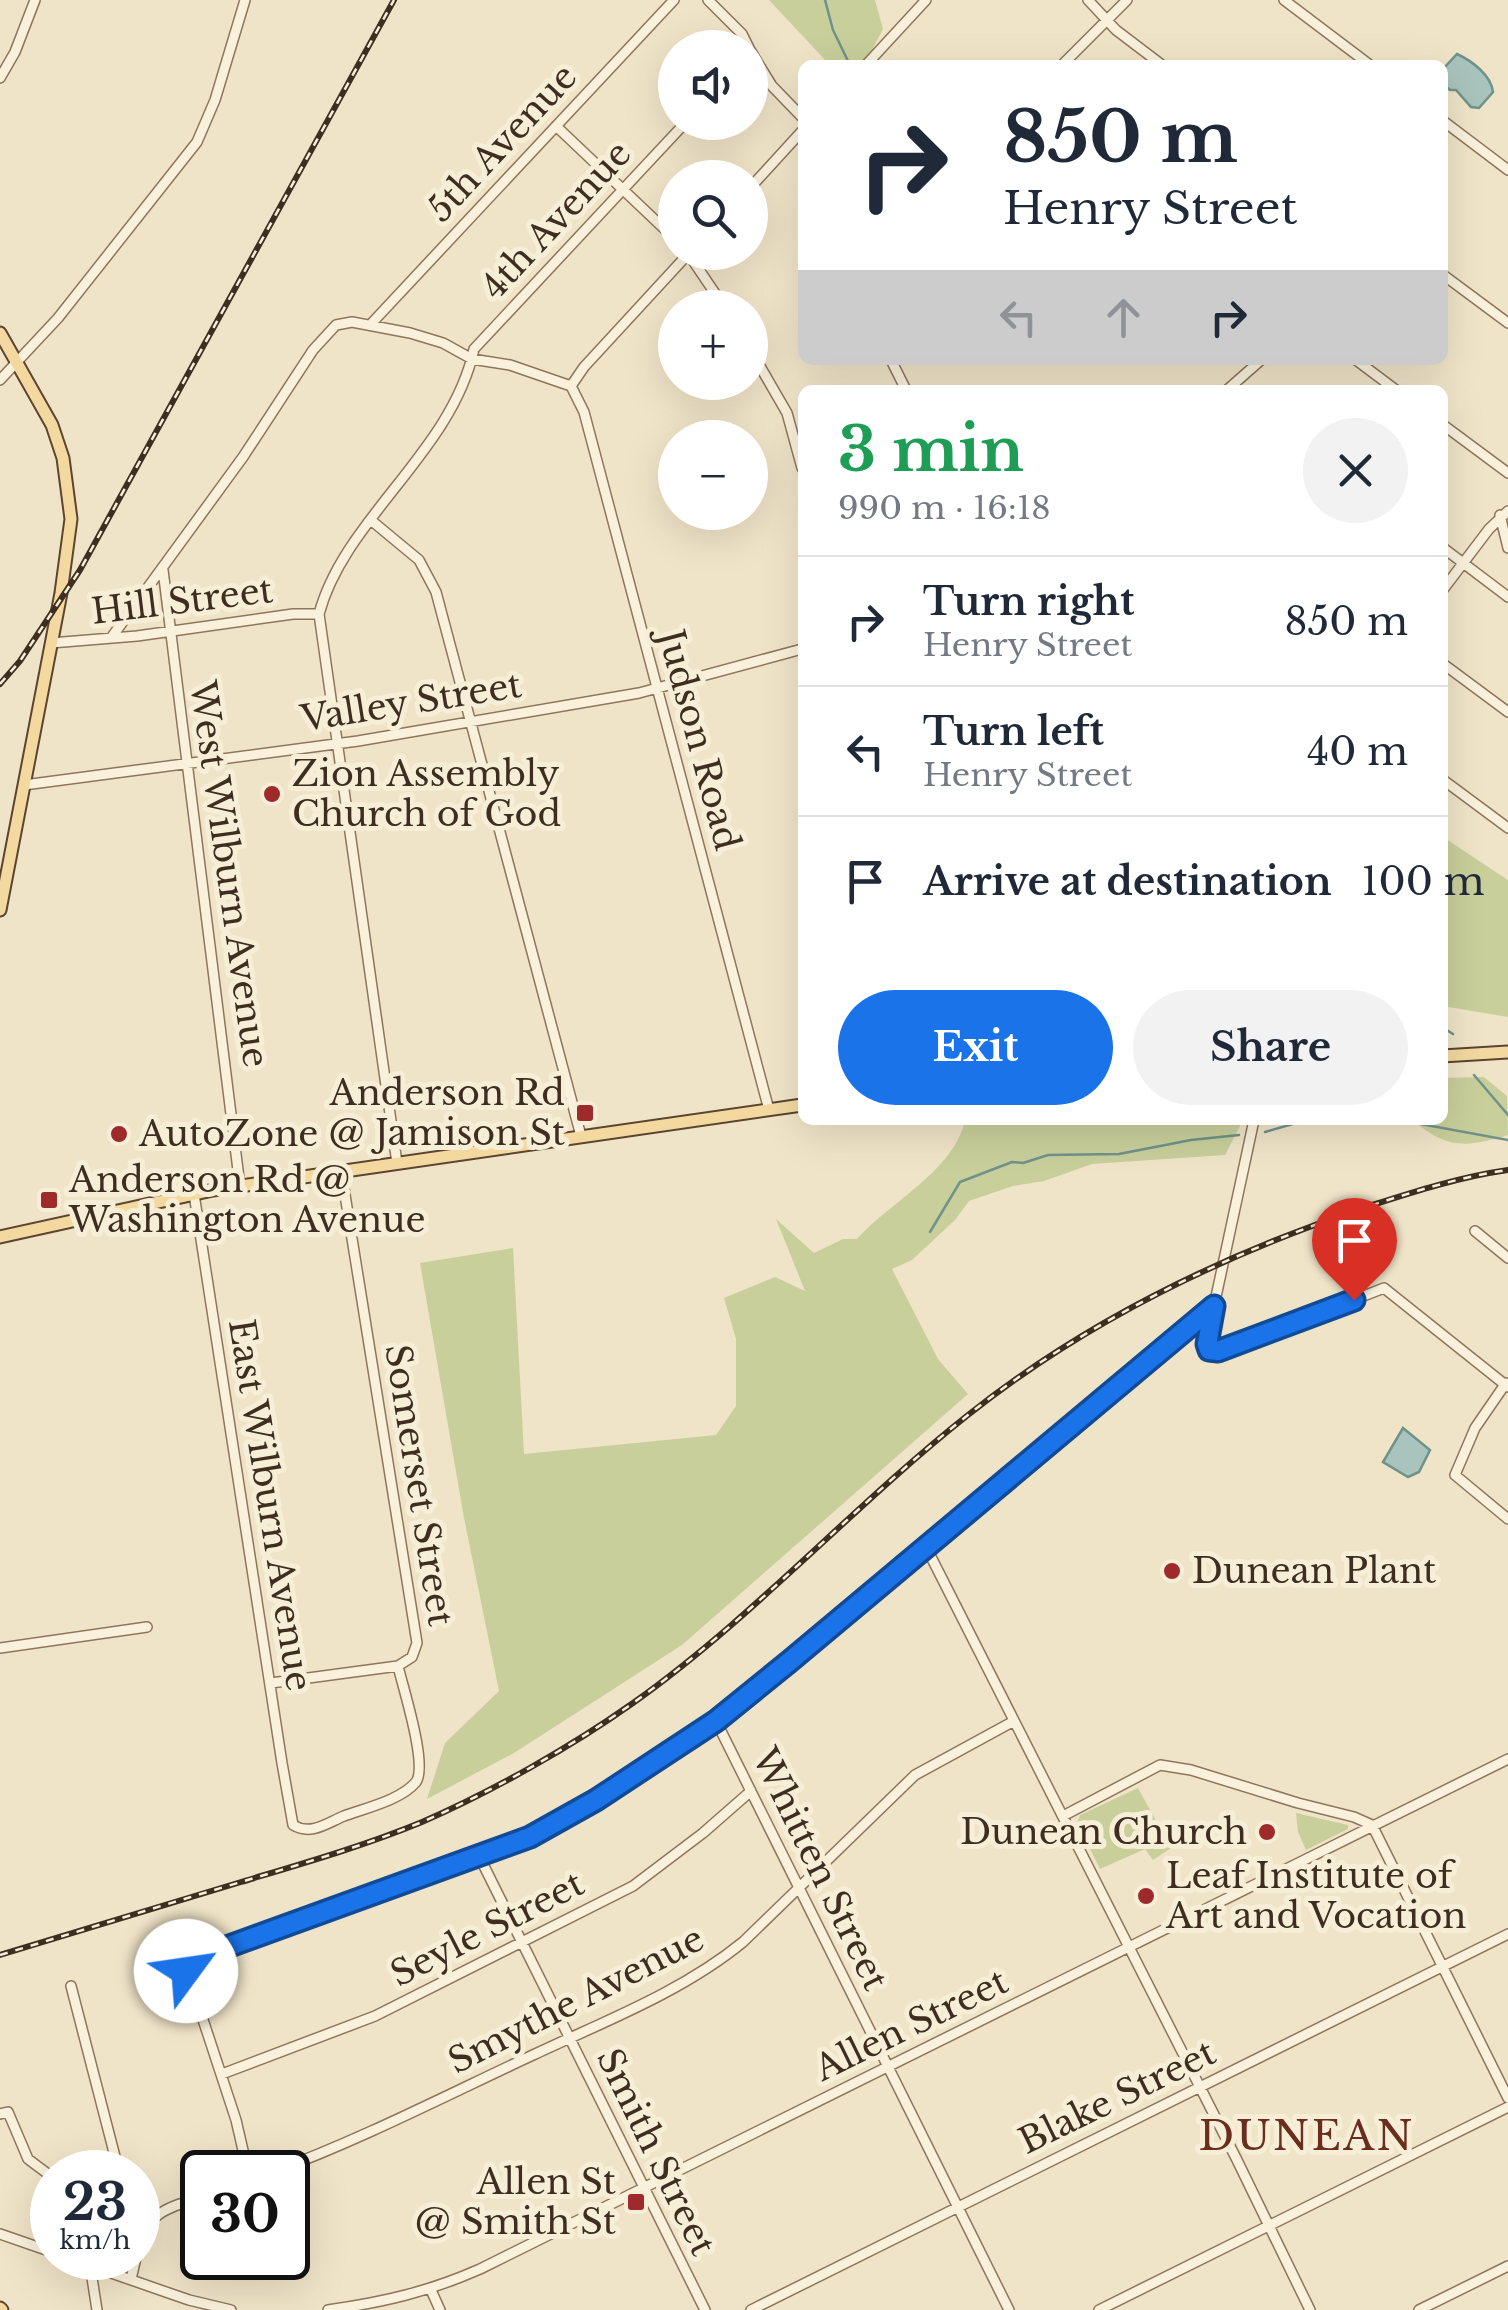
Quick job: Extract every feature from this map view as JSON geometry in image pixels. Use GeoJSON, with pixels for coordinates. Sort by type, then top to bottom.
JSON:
{"type":"FeatureCollection","features":[{"type":"Feature","properties":{"kind":"main road"},"geometry":{"type":"LineString","coordinates":[[0,333],[52,425],[69,491],[69,548],[0,910]]}},
{"type":"Feature","properties":{"kind":"main road"},"geometry":{"type":"LineString","coordinates":[[1448,1056],[1508,1052]]}},
{"type":"Feature","properties":{"kind":"main road"},"geometry":{"type":"LineString","coordinates":[[0,1237],[240,1186],[798,1106]]}},
{"type":"Feature","properties":{"kind":"street"},"geometry":{"type":"LineString","coordinates":[[0,78],[19,43],[35,0]]}},
{"type":"Feature","properties":{"kind":"street"},"geometry":{"type":"LineString","coordinates":[[0,380],[58,318],[196,142],[215,100],[246,0]]}},
{"type":"Feature","properties":{"kind":"street","name":"5th Avenue"},"geometry":{"type":"LineString","coordinates":[[370,325],[674,0]]}},
{"type":"Feature","properties":{"kind":"street"},"geometry":{"type":"LineString","coordinates":[[708,0],[738,30]]}},
{"type":"Feature","properties":{"kind":"street"},"geometry":{"type":"LineString","coordinates":[[871,60],[926,0]]}},
{"type":"Feature","properties":{"kind":"street"},"geometry":{"type":"LineString","coordinates":[[1088,0],[1106,20],[1156,60]]}},
{"type":"Feature","properties":{"kind":"street"},"geometry":{"type":"LineString","coordinates":[[1067,60],[1126,0]]}},
{"type":"Feature","properties":{"kind":"street"},"geometry":{"type":"LineString","coordinates":[[1284,0],[1363,60]]}},
{"type":"Feature","properties":{"kind":"street"},"geometry":{"type":"LineString","coordinates":[[768,80],[798,114]]}},
{"type":"Feature","properties":{"kind":"street"},"geometry":{"type":"LineString","coordinates":[[1448,125],[1508,170]]}},
{"type":"Feature","properties":{"kind":"street"},"geometry":{"type":"LineString","coordinates":[[556,126],[658,223]]}},
{"type":"Feature","properties":{"kind":"street"},"geometry":{"type":"LineString","coordinates":[[768,169],[798,136]]}},
{"type":"Feature","properties":{"kind":"street","name":"4th Avenue"},"geometry":{"type":"LineString","coordinates":[[319,614],[332,575],[436,432],[474,348],[669,140]]}},
{"type":"Feature","properties":{"kind":"street"},"geometry":{"type":"LineString","coordinates":[[112,638],[321,339],[341,324],[370,325],[444,343],[472,359],[510,366],[571,386],[673,270]]}},
{"type":"Feature","properties":{"kind":"street"},"geometry":{"type":"LineString","coordinates":[[1448,278],[1508,323]]}},
{"type":"Feature","properties":{"kind":"street"},"geometry":{"type":"LineString","coordinates":[[1235,385],[1256,365]]}},
{"type":"Feature","properties":{"kind":"street"},"geometry":{"type":"LineString","coordinates":[[1363,365],[1389,385]]}},
{"type":"Feature","properties":{"kind":"street"},"geometry":{"type":"LineString","coordinates":[[768,380],[787,413],[798,453]]}},
{"type":"Feature","properties":{"kind":"street","name":"Judson Road"},"geometry":{"type":"LineString","coordinates":[[571,386],[584,412],[769,1110]]}},
{"type":"Feature","properties":{"kind":"street"},"geometry":{"type":"LineString","coordinates":[[1448,429],[1508,474]]}},
{"type":"Feature","properties":{"kind":"street"},"geometry":{"type":"LineString","coordinates":[[1504,513],[1508,548]]}},
{"type":"Feature","properties":{"kind":"street"},"geometry":{"type":"LineString","coordinates":[[1448,583],[1504,513]]}},
{"type":"Feature","properties":{"kind":"street"},"geometry":{"type":"LineString","coordinates":[[372,521],[413,554],[430,578],[581,1136]]}},
{"type":"Feature","properties":{"kind":"street"},"geometry":{"type":"LineString","coordinates":[[1448,551],[1508,596]]}},
{"type":"Feature","properties":{"kind":"street","name":"West Wilburn Avenue"},"geometry":{"type":"LineString","coordinates":[[163,570],[240,1186]]}},
{"type":"Feature","properties":{"kind":"street"},"geometry":{"type":"LineString","coordinates":[[319,614],[397,1163]]}},
{"type":"Feature","properties":{"kind":"street","name":"Hill Street"},"geometry":{"type":"LineString","coordinates":[[51,642],[319,614]]}},
{"type":"Feature","properties":{"kind":"street","name":"Valley Street"},"geometry":{"type":"LineString","coordinates":[[24,785],[339,743],[657,688],[798,650]]}},
{"type":"Feature","properties":{"kind":"street"},"geometry":{"type":"LineString","coordinates":[[1448,667],[1508,712]]}},
{"type":"Feature","properties":{"kind":"street"},"geometry":{"type":"LineString","coordinates":[[1448,783],[1508,828]]}},
{"type":"Feature","properties":{"kind":"street"},"geometry":{"type":"LineString","coordinates":[[1253,1125],[1214,1306],[1209,1350],[1226,1350],[1384,1288],[1507,1384],[1475,1428],[1455,1475],[1508,1518]]}},
{"type":"Feature","properties":{"kind":"street","name":"Somerset Street"},"geometry":{"type":"LineString","coordinates":[[293,1825],[306,1831],[316,1828],[404,1791],[417,1780],[420,1760],[398,1666],[412,1657],[417,1643],[341,1170]]}},
{"type":"Feature","properties":{"kind":"street","name":"East Wilburn Avenue"},"geometry":{"type":"LineString","coordinates":[[194,1194],[293,1825]]}},
{"type":"Feature","properties":{"kind":"street"},"geometry":{"type":"LineString","coordinates":[[1475,1231],[1508,1258]]}},
{"type":"Feature","properties":{"kind":"street"},"geometry":{"type":"LineString","coordinates":[[242,2150],[222,2074],[186,1971],[188,1963],[549,1828],[716,1721],[1214,1306]]}},
{"type":"Feature","properties":{"kind":"street"},"geometry":{"type":"LineString","coordinates":[[926,1547],[1310,2310]]}},
{"type":"Feature","properties":{"kind":"street"},"geometry":{"type":"LineString","coordinates":[[0,1648],[147,1627]]}},
{"type":"Feature","properties":{"kind":"street"},"geometry":{"type":"LineString","coordinates":[[270,1683],[398,1666]]}},
{"type":"Feature","properties":{"kind":"street","name":"Whitten Street"},"geometry":{"type":"LineString","coordinates":[[716,1721],[1010,2310]]}},
{"type":"Feature","properties":{"kind":"street","name":"Smythe Avenue"},"geometry":{"type":"LineString","coordinates":[[310,2157],[569,2038],[712,1965],[742,1942],[915,1775],[1014,1721]]}},
{"type":"Feature","properties":{"kind":"street","name":"Allen Street"},"geometry":{"type":"LineString","coordinates":[[328,2310],[431,2290],[1508,1759]]}},
{"type":"Feature","properties":{"kind":"street"},"geometry":{"type":"LineString","coordinates":[[1063,1816],[1160,1765],[1191,1770],[1354,1816],[1372,1825],[1508,2098]]}},
{"type":"Feature","properties":{"kind":"street","name":"Seyle Street"},"geometry":{"type":"LineString","coordinates":[[222,2074],[375,2016],[644,1879],[752,1791]]}},
{"type":"Feature","properties":{"kind":"street","name":"Smith Street"},"geometry":{"type":"LineString","coordinates":[[479,1856],[705,2310]]}},
{"type":"Feature","properties":{"kind":"street","name":"Blake Street"},"geometry":{"type":"LineString","coordinates":[[751,2310],[1508,1934]]}},
{"type":"Feature","properties":{"kind":"street"},"geometry":{"type":"LineString","coordinates":[[71,1986],[113,2150]]}},
{"type":"Feature","properties":{"kind":"street"},"geometry":{"type":"LineString","coordinates":[[1099,2310],[1508,2107]]}},
{"type":"Feature","properties":{"kind":"street"},"geometry":{"type":"LineString","coordinates":[[0,2114],[8,2112],[30,2160]]}},
{"type":"Feature","properties":{"kind":"street"},"geometry":{"type":"LineString","coordinates":[[0,2234],[30,2244]]}},
{"type":"Feature","properties":{"kind":"street"},"geometry":{"type":"LineString","coordinates":[[1419,2310],[1508,2266]]}},
{"type":"Feature","properties":{"kind":"street"},"geometry":{"type":"LineString","coordinates":[[92,2280],[97,2310]]}},
{"type":"Feature","properties":{"kind":"street"},"geometry":{"type":"LineString","coordinates":[[133,2280],[231,2310]]}},
{"type":"Feature","properties":{"kind":"street"},"geometry":{"type":"LineString","coordinates":[[431,2290],[440,2310]]}},
{"type":"Feature","properties":{"kind":"green space"},"geometry":{"type":"Polygon","coordinates":[[[769,0],[875,0],[883,29],[867,60],[825,60],[769,0]]]}},
{"type":"Feature","properties":{"kind":"green space"},"geometry":{"type":"Polygon","coordinates":[[[1448,840],[1508,880],[1508,1017],[1448,1007],[1448,840]]]}},
{"type":"Feature","properties":{"kind":"green space"},"geometry":{"type":"Polygon","coordinates":[[[1484,1077],[1507,1096],[1508,1135],[1457,1143],[1419,1125],[1448,1125],[1448,1078],[1484,1077]]]}},
{"type":"Feature","properties":{"kind":"green space"},"geometry":{"type":"Polygon","coordinates":[[[963,1125],[1240,1125],[1225,1155],[1092,1164],[969,1201],[955,1220],[912,1260],[892,1269],[938,1359],[968,1394],[682,1645],[514,1753],[427,1799],[445,1743],[499,1691],[464,1518],[420,1263],[513,1248],[524,1454],[716,1435],[736,1406],[736,1339],[724,1298],[775,1277],[805,1291],[776,1219],[814,1253],[843,1239],[857,1239],[935,1170],[959,1138],[963,1125]]]}},
{"type":"Feature","properties":{"kind":"green space"},"geometry":{"type":"Polygon","coordinates":[[[1138,1788],[1171,1848],[1153,1860],[1145,1849],[1100,1869],[1077,1823],[1080,1815],[1138,1788]]]}},
{"type":"Feature","properties":{"kind":"green space"},"geometry":{"type":"Polygon","coordinates":[[[1296,1813],[1348,1825],[1348,1829],[1306,1850],[1298,1832],[1296,1813]]]}},
{"type":"Feature","properties":{"kind":"water"},"geometry":{"type":"Polygon","coordinates":[[[1457,54],[1489,80],[1493,92],[1479,108],[1471,107],[1456,90],[1448,88],[1448,64],[1457,54]]]}},
{"type":"Feature","properties":{"kind":"water"},"geometry":{"type":"Polygon","coordinates":[[[1403,1428],[1430,1450],[1419,1472],[1408,1477],[1383,1462],[1403,1428]]]}},
{"type":"Feature","properties":{"kind":"waterway"},"geometry":{"type":"LineString","coordinates":[[825,0],[833,30],[848,60]]}},
{"type":"Feature","properties":{"kind":"waterway"},"geometry":{"type":"LineString","coordinates":[[1448,1031],[1453,1034]]}},
{"type":"Feature","properties":{"kind":"waterway"},"geometry":{"type":"LineString","coordinates":[[1474,1075],[1508,1115]]}},
{"type":"Feature","properties":{"kind":"waterway"},"geometry":{"type":"LineString","coordinates":[[1265,1132],[1290,1125]]}},
{"type":"Feature","properties":{"kind":"waterway"},"geometry":{"type":"LineString","coordinates":[[1426,1125],[1508,1140]]}},
{"type":"Feature","properties":{"kind":"waterway"},"geometry":{"type":"LineString","coordinates":[[930,1232],[960,1182],[1012,1162],[1023,1163],[1048,1155],[1119,1154],[1239,1135]]}},
{"type":"Feature","properties":{"kind":"railway"},"geometry":{"type":"LineString","coordinates":[[0,684],[20,661],[80,570],[394,0]]}},
{"type":"Feature","properties":{"kind":"railway"},"geometry":{"type":"LineString","coordinates":[[0,1955],[355,1847],[422,1822],[503,1783],[584,1736],[677,1670],[926,1450],[1013,1381],[1060,1350],[1158,1294],[1261,1246],[1401,1196],[1508,1170]]}},
{"type":"Feature","properties":{"kind":"place","name":"Zion Assembly Church of God"},"geometry":{"type":"Point","coordinates":[272,794]}},
{"type":"Feature","properties":{"kind":"place","name":"Anderson Rd @ Jamison St"},"geometry":{"type":"Point","coordinates":[585,1113]}},
{"type":"Feature","properties":{"kind":"place","name":"AutoZone"},"geometry":{"type":"Point","coordinates":[119,1134]}},
{"type":"Feature","properties":{"kind":"place","name":"Anderson Rd @ Washington Avenue"},"geometry":{"type":"Point","coordinates":[49,1200]}},
{"type":"Feature","properties":{"kind":"place","name":"Dunean Plant"},"geometry":{"type":"Point","coordinates":[1172,1571]}},
{"type":"Feature","properties":{"kind":"place","name":"Dunean Church"},"geometry":{"type":"Point","coordinates":[1267,1832]}},
{"type":"Feature","properties":{"kind":"place","name":"Leaf Institute of Art and Vocation"},"geometry":{"type":"Point","coordinates":[1146,1896]}},
{"type":"Feature","properties":{"kind":"place","name":"Allen St @ Smith St"},"geometry":{"type":"Point","coordinates":[636,2202]}},
{"type":"Feature","properties":{"kind":"district","name":"DUNEAN"},"geometry":{"type":"Point","coordinates":[1307,2136]}},
{"type":"Feature","properties":{"kind":"route"},"geometry":{"type":"LineString","coordinates":[[186,1971],[191,1960],[530,1837],[596,1800],[716,1721],[1214,1306],[1207,1344],[1209,1350],[1218,1351],[1354,1300]]}}]}
